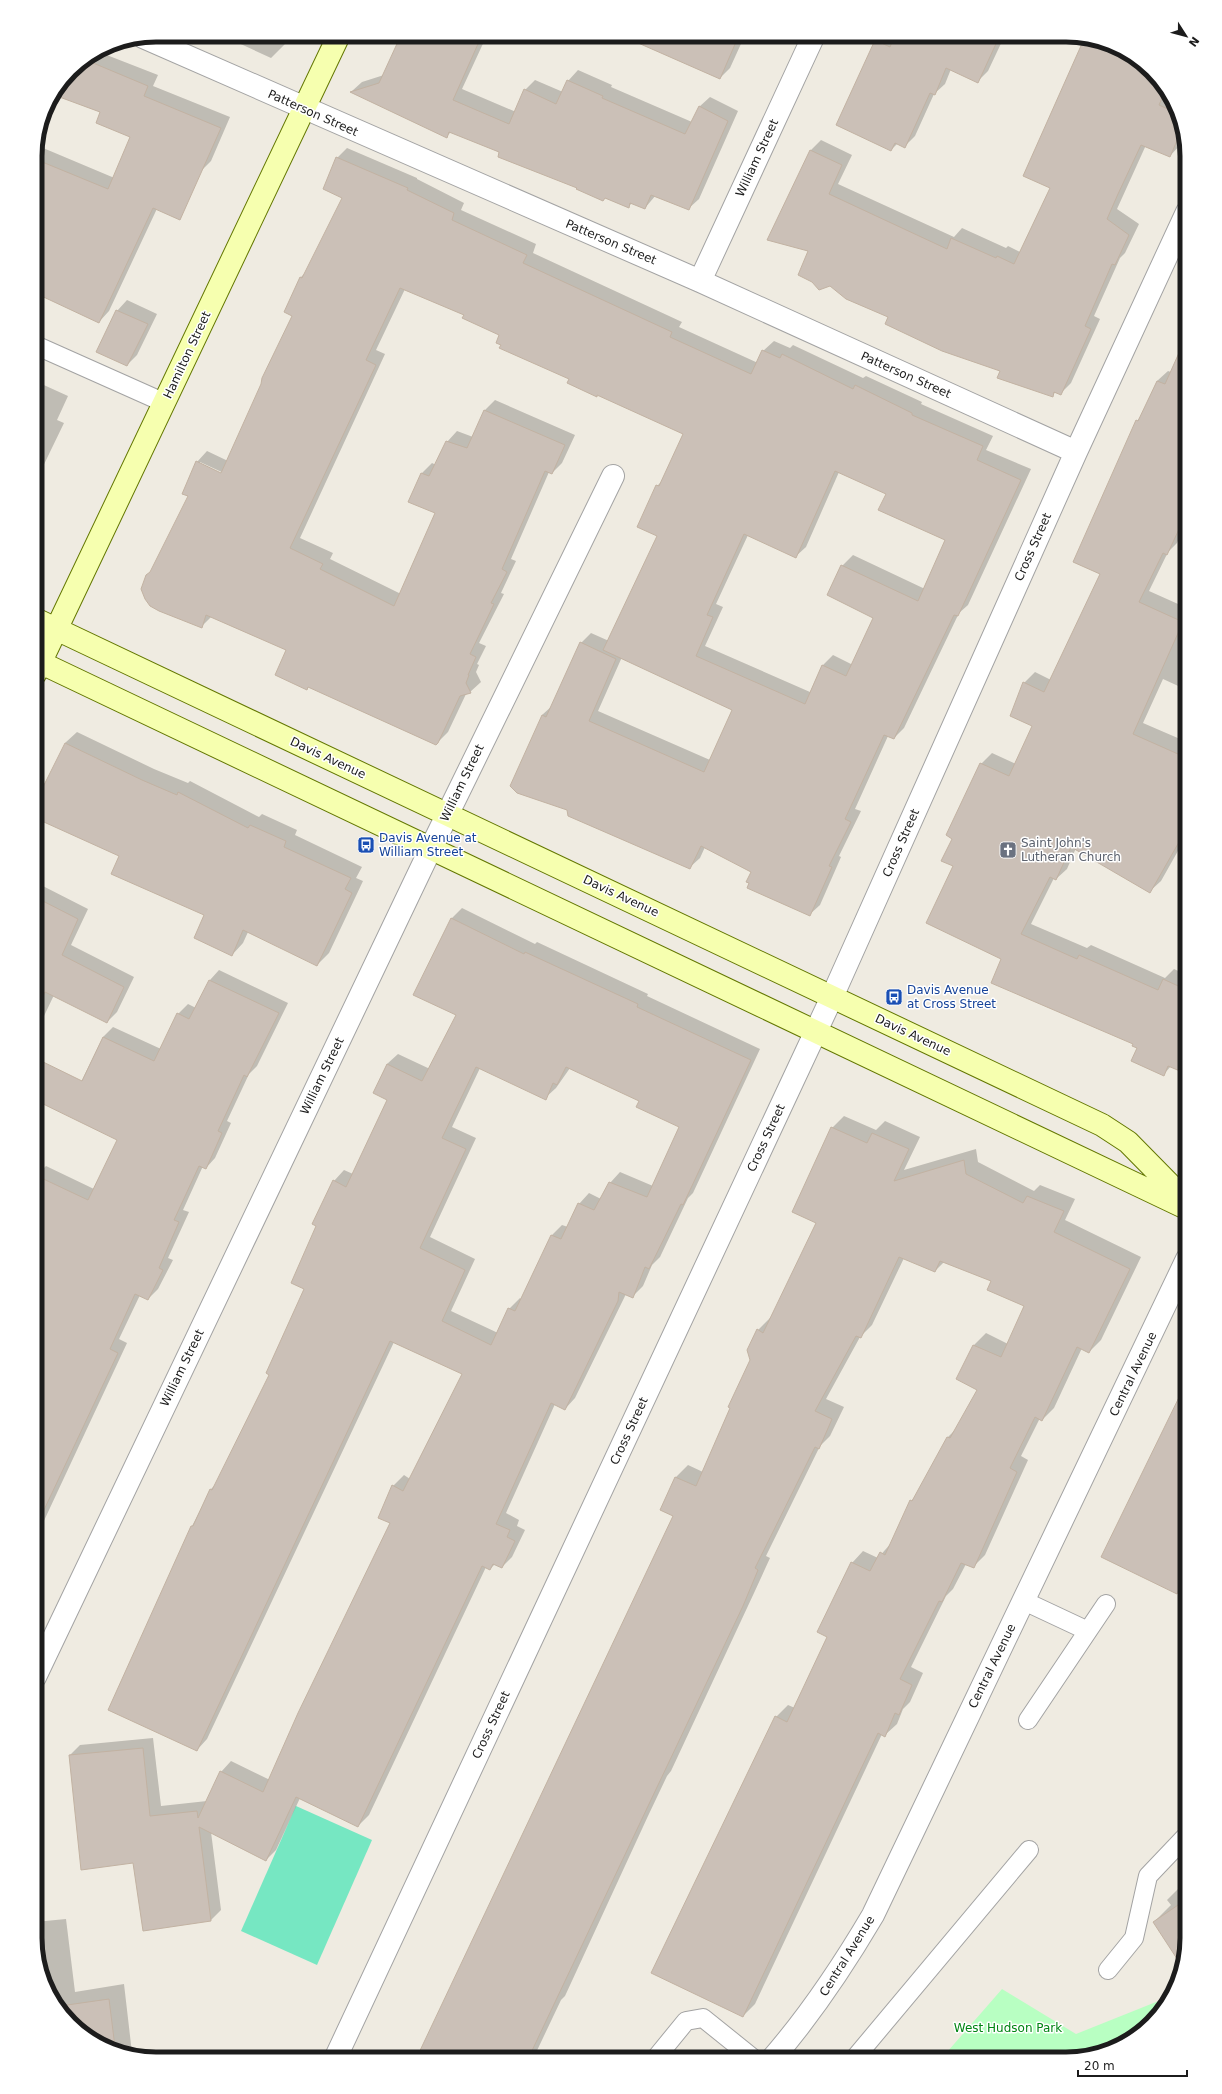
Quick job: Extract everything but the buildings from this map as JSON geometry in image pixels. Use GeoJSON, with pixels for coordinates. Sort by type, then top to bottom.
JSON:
{"type":"FeatureCollection","features":[{"type":"Feature","properties":{"kind":"street","name":"Patterson Street"},"geometry":{"type":"LineString","coordinates":[[152,42],[700,282],[1076,452]]}},
{"type":"Feature","properties":{"kind":"street","name":"Hamilton Street"},"geometry":{"type":"LineString","coordinates":[[42,657],[57,629],[336,42]]}},
{"type":"Feature","properties":{"kind":"street","name":"William Street"},"geometry":{"type":"LineString","coordinates":[[700,282],[811,42]]}},
{"type":"Feature","properties":{"kind":"street","name":"Cross Street"},"geometry":{"type":"LineString","coordinates":[[338,2052],[832,997],[1076,452],[1180,227]]}},
{"type":"Feature","properties":{"kind":"street","name":"William Street"},"geometry":{"type":"LineString","coordinates":[[42,1662],[447,814],[613,476]]}},
{"type":"Feature","properties":{"kind":"street","name":"Davis Avenue"},"geometry":{"type":"LineString","coordinates":[[42,622],[1102,1125],[1128,1142],[1180,1195]]}},
{"type":"Feature","properties":{"kind":"street"},"geometry":{"type":"LineString","coordinates":[[42,668],[431,848],[1180,1205]]}},
{"type":"Feature","properties":{"kind":"street","name":"Central Avenue"},"geometry":{"type":"LineString","coordinates":[[778,2052],[810,2013],[827,1989],[873,1915],[1180,1273]]}},
{"type":"Feature","properties":{"kind":"lane"},"geometry":{"type":"LineString","coordinates":[[42,348],[164,403]]}},
{"type":"Feature","properties":{"kind":"lane"},"geometry":{"type":"LineString","coordinates":[[1024,1601],[1088,1631]]}},
{"type":"Feature","properties":{"kind":"lane"},"geometry":{"type":"LineString","coordinates":[[1028,1720],[1106,1604]]}},
{"type":"Feature","properties":{"kind":"lane"},"geometry":{"type":"LineString","coordinates":[[1108,1970],[1134,1938],[1148,1876],[1180,1842]]}},
{"type":"Feature","properties":{"kind":"lane"},"geometry":{"type":"LineString","coordinates":[[860,2052],[1029,1850]]}},
{"type":"Feature","properties":{"kind":"lane"},"geometry":{"type":"LineString","coordinates":[[661,2052],[686,2021],[703,2018],[745,2052]]}},
{"type":"Feature","properties":{"kind":"green space"},"geometry":{"type":"Polygon","coordinates":[[[296,1806],[372,1840],[317,1965],[241,1931],[296,1806]]]}},
{"type":"Feature","properties":{"kind":"green space","name":"West Hudson Park"},"geometry":{"type":"Polygon","coordinates":[[[1002,1989],[1076,2034],[1161,2000],[1152,2013],[1129,2033],[1103,2046],[1088,2050],[1074,2052],[947,2052],[1002,1989]]]}},
{"type":"Feature","properties":{"kind":"place","name":"Davis Avenue at William Street"},"geometry":{"type":"Point","coordinates":[366,845]}},
{"type":"Feature","properties":{"kind":"place","name":"Saint John's Lutheran Church"},"geometry":{"type":"Point","coordinates":[1008,850]}},
{"type":"Feature","properties":{"kind":"place","name":"Davis Avenue at Cross Street"},"geometry":{"type":"Point","coordinates":[894,997]}}]}
